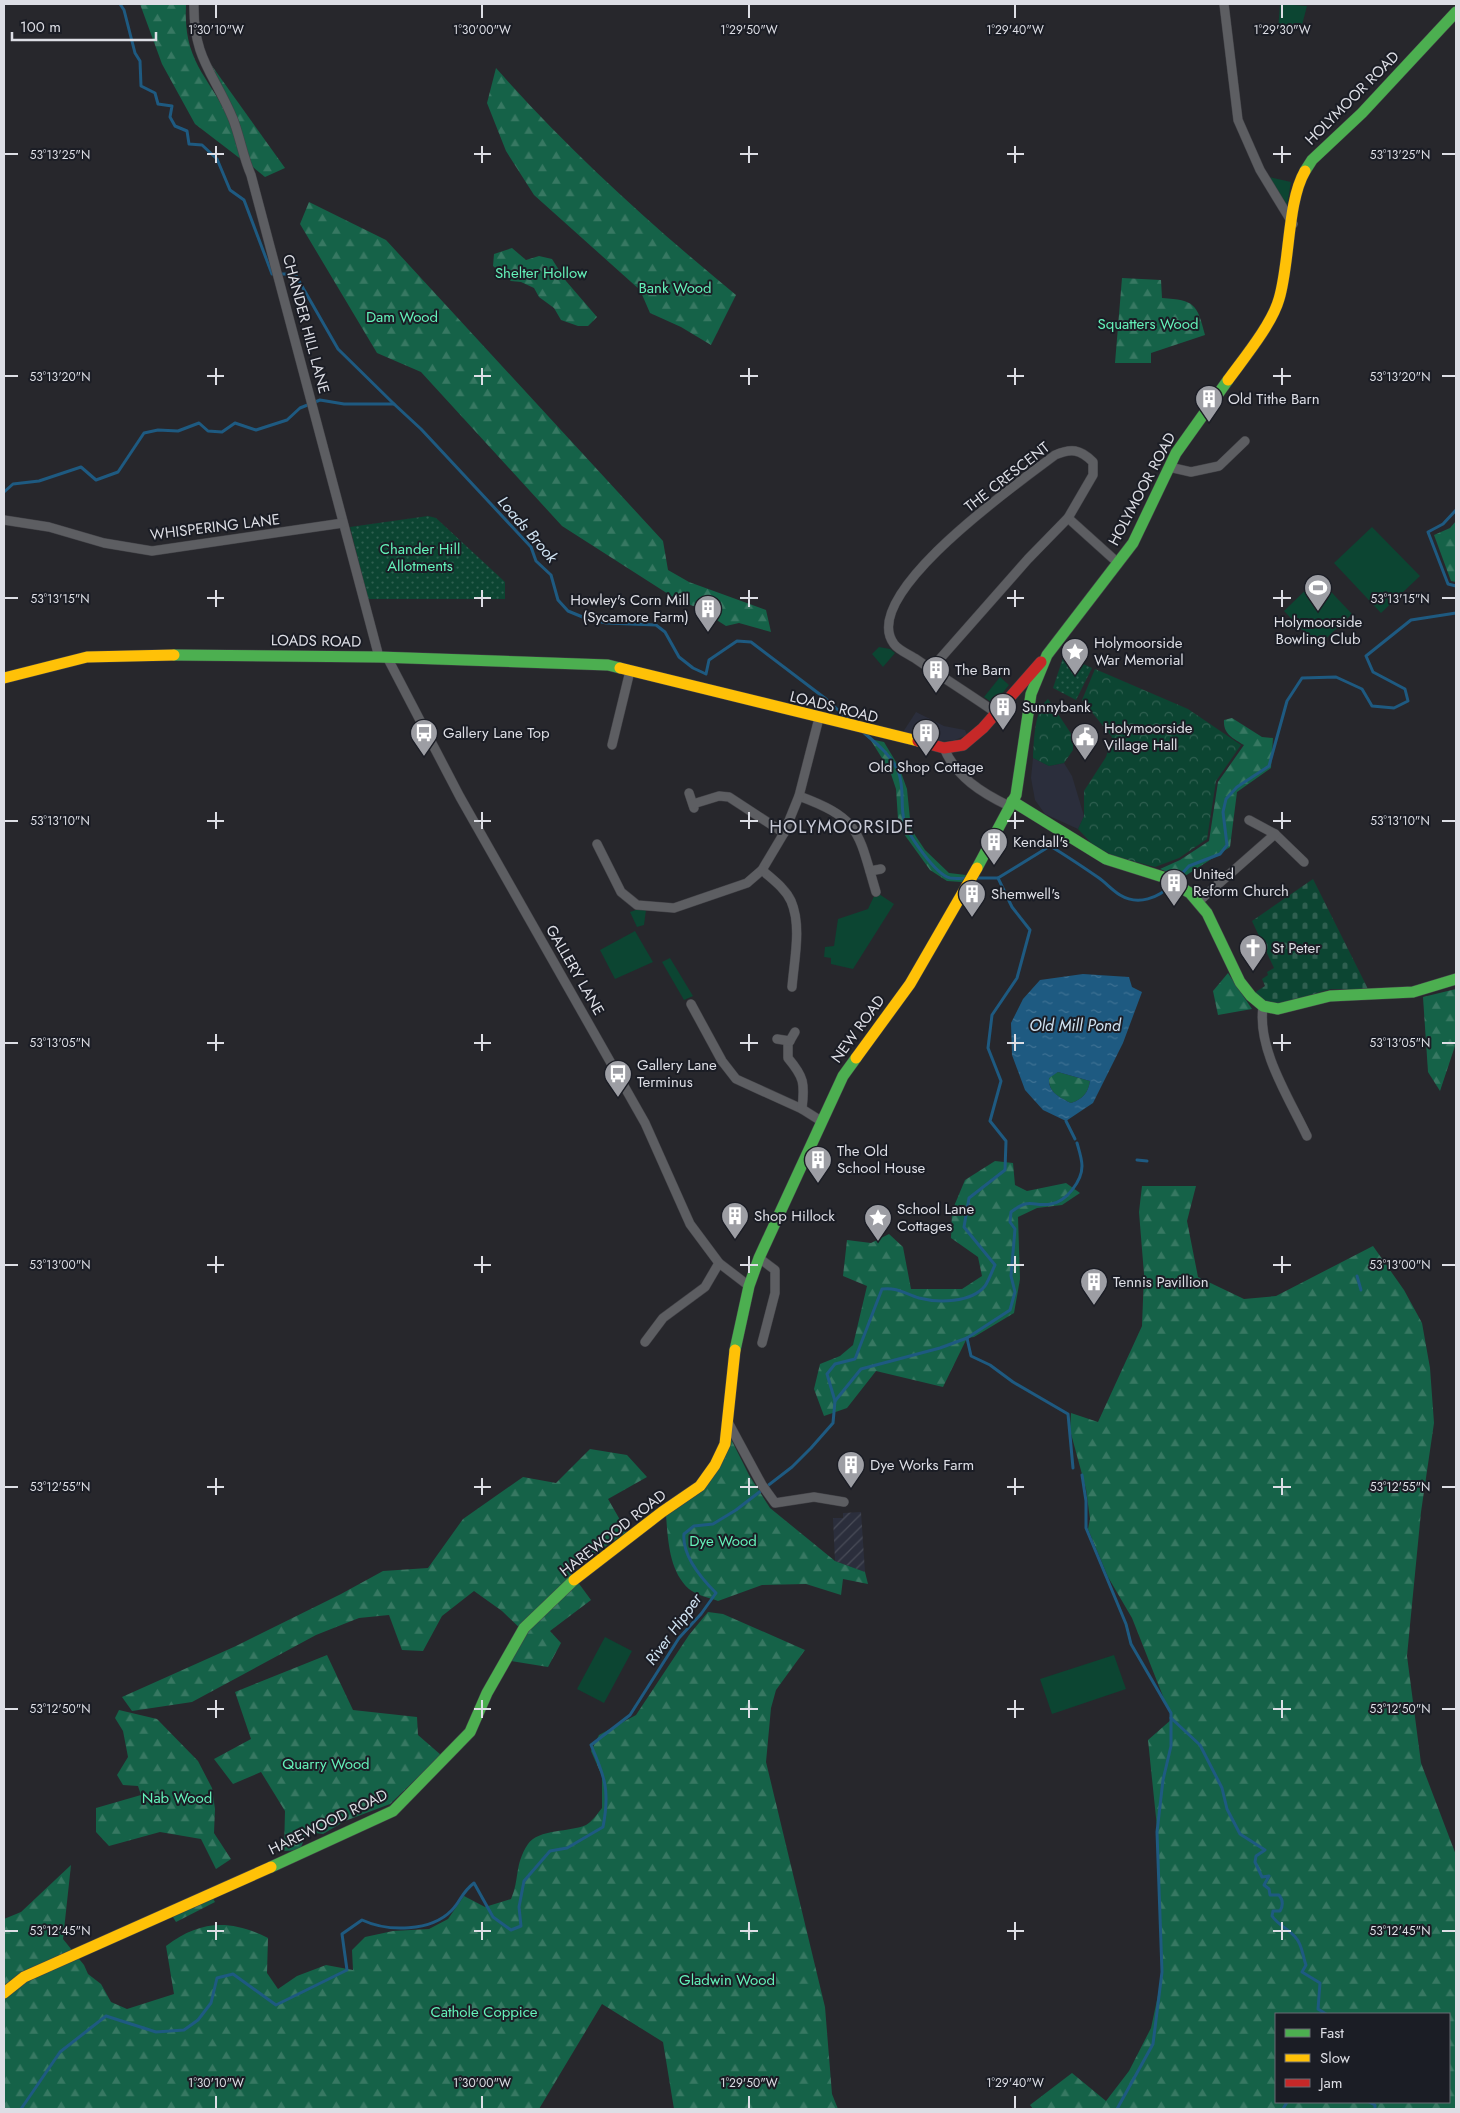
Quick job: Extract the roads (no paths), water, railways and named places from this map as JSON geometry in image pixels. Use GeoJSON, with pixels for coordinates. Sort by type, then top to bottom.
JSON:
{"type":"FeatureCollection","features":[{"type":"Feature","properties":{"kind":"street","name":"CHANDER HILL LANE"},"geometry":{"type":"LineString","coordinates":[[194,4],[194,28],[200,55],[233,120],[251,175],[280,279],[308,391],[315,411],[343,523],[383,657]]}},
{"type":"Feature","properties":{"kind":"street"},"geometry":{"type":"LineString","coordinates":[[1224,4],[1238,120],[1260,170],[1293,224]]}},
{"type":"Feature","properties":{"kind":"street","name":"HOLYMOOR ROAD"},"geometry":{"type":"LineString","coordinates":[[1011,804],[1019,784],[1031,694],[1047,655],[1133,543],[1176,453],[1258,338],[1279,300],[1297,194],[1302,177],[1312,160],[1362,113],[1456,12]]}},
{"type":"Feature","properties":{"kind":"street"},"geometry":{"type":"LineString","coordinates":[[1169,467],[1191,472],[1219,466],[1245,441]]}},
{"type":"Feature","properties":{"kind":"street","name":"THE CRESCENT"},"geometry":{"type":"LineString","coordinates":[[1069,449],[1084,453],[1093,462],[1093,475],[1068,518],[1028,558],[931,669],[894,644],[889,631],[893,605],[934,553],[1055,455],[1069,449]]}},
{"type":"Feature","properties":{"kind":"street"},"geometry":{"type":"LineString","coordinates":[[1068,518],[1118,563]]}},
{"type":"Feature","properties":{"kind":"street","name":"WHISPERING LANE"},"geometry":{"type":"LineString","coordinates":[[4,520],[56,528],[104,542],[152,551],[343,523]]}},
{"type":"Feature","properties":{"kind":"street","name":"LOADS ROAD"},"geometry":{"type":"LineString","coordinates":[[4,678],[87,657],[228,654],[608,665],[944,748]]}},
{"type":"Feature","properties":{"kind":"street"},"geometry":{"type":"LineString","coordinates":[[1047,655],[995,712],[983,728],[963,745],[944,748],[949,760],[960,775],[988,796],[1011,804],[1106,859],[1165,878],[1180,885],[1199,901],[1220,938],[1231,967],[1244,987],[1263,1006],[1277,1009],[1294,1007],[1333,996],[1417,993],[1456,979]]}},
{"type":"Feature","properties":{"kind":"street","name":"GALLERY LANE"},"geometry":{"type":"LineString","coordinates":[[383,657],[645,1123],[690,1224],[719,1264],[749,1286]]}},
{"type":"Feature","properties":{"kind":"street"},"geometry":{"type":"LineString","coordinates":[[931,669],[995,712]]}},
{"type":"Feature","properties":{"kind":"street"},"geometry":{"type":"LineString","coordinates":[[612,745],[630,671]]}},
{"type":"Feature","properties":{"kind":"street"},"geometry":{"type":"LineString","coordinates":[[597,844],[621,892],[637,905],[674,908],[747,883],[762,870],[784,833],[799,796],[819,718]]}},
{"type":"Feature","properties":{"kind":"street"},"geometry":{"type":"LineString","coordinates":[[689,793],[693,806],[719,796],[729,797],[784,833]]}},
{"type":"Feature","properties":{"kind":"street"},"geometry":{"type":"LineString","coordinates":[[799,796],[828,807],[841,815],[856,831],[866,854],[876,892]]}},
{"type":"Feature","properties":{"kind":"street","name":"NEW ROAD"},"geometry":{"type":"LineString","coordinates":[[749,1286],[759,1258],[789,1195],[821,1120],[843,1076],[910,984],[934,946],[1011,804]]}},
{"type":"Feature","properties":{"kind":"street"},"geometry":{"type":"LineString","coordinates":[[1249,820],[1275,834],[1304,862]]}},
{"type":"Feature","properties":{"kind":"street"},"geometry":{"type":"LineString","coordinates":[[1199,901],[1275,834]]}},
{"type":"Feature","properties":{"kind":"street"},"geometry":{"type":"LineString","coordinates":[[870,871],[882,869]]}},
{"type":"Feature","properties":{"kind":"street"},"geometry":{"type":"LineString","coordinates":[[762,870],[781,887],[791,901],[796,918],[792,987]]}},
{"type":"Feature","properties":{"kind":"street"},"geometry":{"type":"LineString","coordinates":[[691,1004],[722,1061],[736,1079],[802,1108],[821,1120]]}},
{"type":"Feature","properties":{"kind":"street"},"geometry":{"type":"LineString","coordinates":[[1263,1006],[1261,1022],[1264,1042],[1306,1136]]}},
{"type":"Feature","properties":{"kind":"street"},"geometry":{"type":"LineString","coordinates":[[777,1039],[793,1037],[788,1058],[799,1070],[802,1078],[804,1091],[802,1108]]}},
{"type":"Feature","properties":{"kind":"street"},"geometry":{"type":"LineString","coordinates":[[759,1258],[775,1270],[775,1293],[762,1343]]}},
{"type":"Feature","properties":{"kind":"street"},"geometry":{"type":"LineString","coordinates":[[646,1342],[663,1318],[705,1288],[719,1264]]}},
{"type":"Feature","properties":{"kind":"street","name":"HAREWOOD ROAD"},"geometry":{"type":"LineString","coordinates":[[4,1993],[24,1977],[77,1952],[212,1894],[393,1811],[470,1732],[487,1693],[524,1628],[573,1582],[662,1512],[700,1486],[715,1465],[725,1444],[735,1350],[749,1286]]}},
{"type":"Feature","properties":{"kind":"street"},"geometry":{"type":"LineString","coordinates":[[728,1424],[762,1485],[775,1503],[814,1497],[844,1502]]}},
{"type":"Feature","properties":{"kind":"water","name":"Old Mill Pond"},"geometry":{"type":"Polygon","coordinates":[[[1083,974],[1129,977],[1132,987],[1142,992],[1123,1043],[1093,1103],[1066,1121],[1043,1110],[1025,1090],[1012,1055],[1011,1023],[1023,999],[1040,980],[1083,974]],[[1058,1072],[1049,1078],[1052,1090],[1071,1103],[1079,1100],[1084,1095],[1090,1081],[1058,1072]]]}},
{"type":"Feature","properties":{"kind":"waterway"},"geometry":{"type":"LineString","coordinates":[[120,4],[124,10],[135,53],[140,61],[141,86],[155,93],[158,104],[172,106],[170,117],[175,126],[187,131],[189,144],[202,145],[217,159],[230,190],[244,200],[272,274],[295,274],[338,349],[394,404]]}},
{"type":"Feature","properties":{"kind":"waterway","name":"Loads Brook"},"geometry":{"type":"LineString","coordinates":[[4,492],[13,484],[39,481],[81,467],[96,480],[118,472],[144,433],[158,430],[178,431],[199,423],[208,431],[222,432],[235,423],[256,430],[287,420],[300,408],[320,400],[344,404],[394,404],[421,429],[531,547],[536,561],[551,575],[558,600],[568,611],[585,618],[606,623],[656,625],[665,632],[679,657],[693,668],[706,674],[709,660],[737,641],[751,642],[826,699],[849,720]]}},
{"type":"Feature","properties":{"kind":"waterway","name":"River Hipper"},"geometry":{"type":"LineString","coordinates":[[1456,510],[1443,524],[1428,532],[1448,584],[1456,586]]}},
{"type":"Feature","properties":{"kind":"waterway","name":"River Hipper"},"geometry":{"type":"LineString","coordinates":[[1177,879],[1189,866],[1220,854],[1227,845],[1223,812],[1226,799],[1237,787],[1269,766],[1287,701],[1302,678],[1336,677],[1362,689],[1372,706],[1394,708],[1408,701],[1405,689],[1373,672],[1366,656],[1411,620],[1456,613]]}},
{"type":"Feature","properties":{"kind":"waterway","name":"Loads Brook"},"geometry":{"type":"LineString","coordinates":[[863,732],[887,755],[898,771],[904,820],[910,835],[923,853],[937,870],[944,875],[950,878],[970,878]]}},
{"type":"Feature","properties":{"kind":"waterway","name":"River Hipper"},"geometry":{"type":"LineString","coordinates":[[21,2109],[60,2052],[106,2016],[156,2032],[184,2030],[198,2020],[211,2003],[217,1978],[233,1974],[276,2005],[347,1970],[342,1934],[362,1920],[384,1927],[396,1928],[409,1928],[433,1923],[452,1910],[466,1890],[474,1883],[493,1917],[511,1930],[521,1926],[519,1907],[524,1881],[550,1851],[567,1848],[603,1827],[606,1803],[605,1784],[591,1745],[630,1715],[679,1638],[701,1614],[716,1593],[704,1580],[689,1558],[684,1542],[684,1534],[694,1526],[713,1524],[736,1510],[792,1467],[833,1423],[835,1401],[827,1374],[835,1364],[855,1359],[882,1289],[897,1290],[919,1298],[935,1301],[963,1299],[979,1292],[985,1286],[995,1265],[964,1227],[969,1198],[1005,1170],[1006,1141],[990,1121],[1001,1081],[988,1048],[992,1015],[1017,978],[1030,930],[1012,907],[998,878],[1050,846],[1127,898],[1141,900],[1155,897],[1172,884]]}},
{"type":"Feature","properties":{"kind":"waterway","name":"Loads Brook"},"geometry":{"type":"LineString","coordinates":[[976,878],[998,878]]}},
{"type":"Feature","properties":{"kind":"waterway"},"geometry":{"type":"LineString","coordinates":[[1066,1121],[1075,1139]]}},
{"type":"Feature","properties":{"kind":"waterway"},"geometry":{"type":"LineString","coordinates":[[835,1401],[861,1369],[940,1348],[967,1338],[1010,1310],[1015,1292],[1011,1276],[1015,1229],[1010,1222],[1011,1212],[1017,1207],[1027,1204],[1045,1205],[1057,1202],[1072,1190],[1079,1178],[1082,1166],[1077,1143]]}},
{"type":"Feature","properties":{"kind":"waterway"},"geometry":{"type":"LineString","coordinates":[[1137,1160],[1147,1161]]}},
{"type":"Feature","properties":{"kind":"waterway"},"geometry":{"type":"LineString","coordinates":[[1357,1276],[1361,1290]]}},
{"type":"Feature","properties":{"kind":"waterway"},"geometry":{"type":"LineString","coordinates":[[967,1338],[971,1356],[990,1365],[1013,1382],[1068,1414],[1073,1468]]}},
{"type":"Feature","properties":{"kind":"waterway"},"geometry":{"type":"LineString","coordinates":[[1082,1475],[1086,1501],[1086,1528],[1126,1624],[1131,1644],[1171,1713],[1171,1746],[1163,1780],[1157,1832],[1162,1972],[1153,2044],[1117,2109]]}},
{"type":"Feature","properties":{"kind":"waterway"},"geometry":{"type":"LineString","coordinates":[[1171,1718],[1200,1745],[1222,1788],[1227,1809],[1240,1834],[1265,1850],[1256,1856],[1255,1862],[1262,1877],[1269,1876],[1264,1885],[1269,1889],[1270,1895],[1279,1895],[1282,1903],[1280,1911],[1273,1911],[1272,1916],[1298,1941],[1306,1965],[1302,1972],[1320,1983],[1318,2009],[1324,2013]]}},
{"type":"Feature","properties":{"kind":"waterway"},"geometry":{"type":"LineString","coordinates":[[1283,2109],[1286,2103]]}},
{"type":"Feature","properties":{"kind":"waterway"},"geometry":{"type":"LineString","coordinates":[[1371,2103],[1375,2105],[1375,2109]]}},
{"type":"Feature","properties":{"kind":"place","name":"Old Tithe Barn"},"geometry":{"type":"Point","coordinates":[1209,423]}},
{"type":"Feature","properties":{"kind":"place","name":"Holymoorside Bowling Club"},"geometry":{"type":"Point","coordinates":[1318,612]}},
{"type":"Feature","properties":{"kind":"place","name":"Howley's Corn Mill (Sycamore Farm)"},"geometry":{"type":"Point","coordinates":[708,633]}},
{"type":"Feature","properties":{"kind":"place","name":"Holymoorside War Memorial"},"geometry":{"type":"Point","coordinates":[1075,676]}},
{"type":"Feature","properties":{"kind":"place","name":"The Barn"},"geometry":{"type":"Point","coordinates":[936,694]}},
{"type":"Feature","properties":{"kind":"place","name":"Sunnybank"},"geometry":{"type":"Point","coordinates":[1003,731]}},
{"type":"Feature","properties":{"kind":"place","name":"Gallery Lane Top"},"geometry":{"type":"Point","coordinates":[424,757]}},
{"type":"Feature","properties":{"kind":"place","name":"Old Shop Cottage"},"geometry":{"type":"Point","coordinates":[926,757]}},
{"type":"Feature","properties":{"kind":"place","name":"Holymoorside Village Hall"},"geometry":{"type":"Point","coordinates":[1085,761]}},
{"type":"Feature","properties":{"kind":"place","name":"Kendall's"},"geometry":{"type":"Point","coordinates":[994,866]}},
{"type":"Feature","properties":{"kind":"place","name":"United Reform Church"},"geometry":{"type":"Point","coordinates":[1174,907]}},
{"type":"Feature","properties":{"kind":"place","name":"Shemwell's"},"geometry":{"type":"Point","coordinates":[972,918]}},
{"type":"Feature","properties":{"kind":"place","name":"St Peter"},"geometry":{"type":"Point","coordinates":[1253,972]}},
{"type":"Feature","properties":{"kind":"place","name":"Gallery Lane Terminus"},"geometry":{"type":"Point","coordinates":[618,1098]}},
{"type":"Feature","properties":{"kind":"place","name":"The Old School House"},"geometry":{"type":"Point","coordinates":[818,1184]}},
{"type":"Feature","properties":{"kind":"place","name":"Shop Hillock"},"geometry":{"type":"Point","coordinates":[735,1240]}},
{"type":"Feature","properties":{"kind":"place","name":"School Lane Cottages"},"geometry":{"type":"Point","coordinates":[878,1242]}},
{"type":"Feature","properties":{"kind":"place","name":"Tennis Pavillion"},"geometry":{"type":"Point","coordinates":[1094,1306]}},
{"type":"Feature","properties":{"kind":"place","name":"Dye Works Farm"},"geometry":{"type":"Point","coordinates":[851,1489]}},
{"type":"Feature","properties":{"kind":"district","name":"HOLYMOORSIDE"},"geometry":{"type":"Point","coordinates":[842,827]}},
{"type":"Feature","properties":{"kind":"park label","name":"Shelter Hollow"},"geometry":{"type":"Point","coordinates":[541,273]}},
{"type":"Feature","properties":{"kind":"park label","name":"Bank Wood"},"geometry":{"type":"Point","coordinates":[675,288]}},
{"type":"Feature","properties":{"kind":"park label","name":"Dam Wood"},"geometry":{"type":"Point","coordinates":[402,317]}},
{"type":"Feature","properties":{"kind":"park label","name":"Squatters Wood"},"geometry":{"type":"Point","coordinates":[1148,324]}},
{"type":"Feature","properties":{"kind":"park label","name":"Chander Hill Allotments"},"geometry":{"type":"Point","coordinates":[420,558]}},
{"type":"Feature","properties":{"kind":"park label","name":"Dye Wood"},"geometry":{"type":"Point","coordinates":[723,1541]}},
{"type":"Feature","properties":{"kind":"park label","name":"Quarry Wood"},"geometry":{"type":"Point","coordinates":[326,1764]}},
{"type":"Feature","properties":{"kind":"park label","name":"Nab Wood"},"geometry":{"type":"Point","coordinates":[177,1798]}},
{"type":"Feature","properties":{"kind":"park label","name":"Gladwin Wood"},"geometry":{"type":"Point","coordinates":[727,1980]}},
{"type":"Feature","properties":{"kind":"park label","name":"Cathole Coppice"},"geometry":{"type":"Point","coordinates":[484,2012]}}]}
